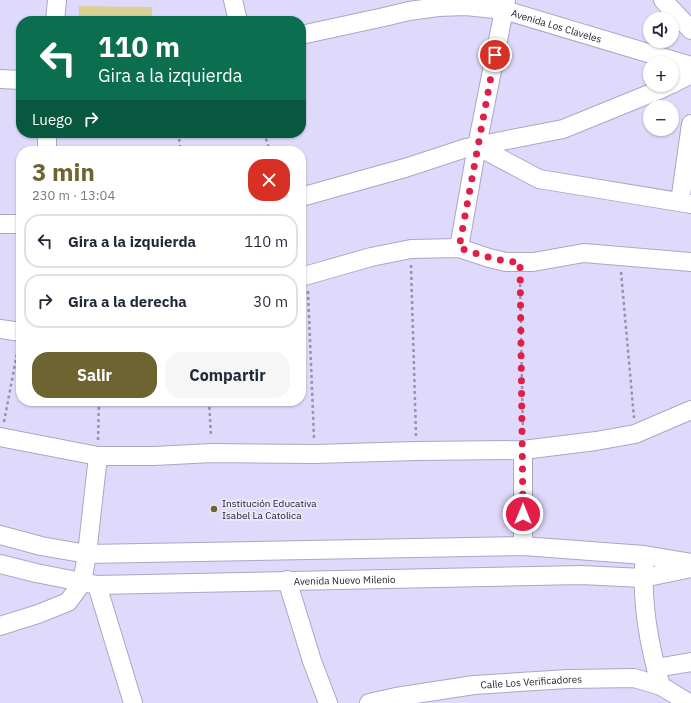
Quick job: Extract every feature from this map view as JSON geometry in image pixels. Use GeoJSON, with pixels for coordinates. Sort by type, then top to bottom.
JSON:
{"type":"FeatureCollection","features":[{"type":"Feature","properties":{"kind":"street"},"geometry":{"type":"LineString","coordinates":[[55,16],[57,0]]}},
{"type":"Feature","properties":{"kind":"street"},"geometry":{"type":"LineString","coordinates":[[233,0],[237,16]]}},
{"type":"Feature","properties":{"kind":"street"},"geometry":{"type":"LineString","coordinates":[[664,0],[691,30]]}},
{"type":"Feature","properties":{"kind":"street"},"geometry":{"type":"LineString","coordinates":[[459,248],[477,146],[505,5]]}},
{"type":"Feature","properties":{"kind":"street","name":"Avenida Los Claveles"},"geometry":{"type":"LineString","coordinates":[[306,35],[422,9],[505,5],[691,66]]}},
{"type":"Feature","properties":{"kind":"street"},"geometry":{"type":"LineString","coordinates":[[679,80],[691,74]]}},
{"type":"Feature","properties":{"kind":"street"},"geometry":{"type":"LineString","coordinates":[[0,79],[16,80]]}},
{"type":"Feature","properties":{"kind":"street"},"geometry":{"type":"LineString","coordinates":[[306,196],[406,168],[466,148],[563,128],[654,92]]}},
{"type":"Feature","properties":{"kind":"street"},"geometry":{"type":"LineString","coordinates":[[477,146],[539,179],[686,203],[691,124]]}},
{"type":"Feature","properties":{"kind":"street"},"geometry":{"type":"LineString","coordinates":[[0,224],[16,224]]}},
{"type":"Feature","properties":{"kind":"street"},"geometry":{"type":"LineString","coordinates":[[306,276],[370,257],[411,249],[459,248],[506,262],[533,262],[584,253],[691,262]]}},
{"type":"Feature","properties":{"kind":"street"},"geometry":{"type":"LineString","coordinates":[[0,329],[16,331]]}},
{"type":"Feature","properties":{"kind":"street"},"geometry":{"type":"LineString","coordinates":[[1,437],[98,456],[154,456],[212,453],[315,454],[523,450],[596,441],[635,434],[691,410]]}},
{"type":"Feature","properties":{"kind":"street"},"geometry":{"type":"LineString","coordinates":[[523,450],[523,546]]}},
{"type":"Feature","properties":{"kind":"street"},"geometry":{"type":"LineString","coordinates":[[98,456],[87,554],[89,584],[133,703]]}},
{"type":"Feature","properties":{"kind":"street"},"geometry":{"type":"LineString","coordinates":[[0,535],[41,546],[87,554],[523,546],[644,555],[691,563]]}},
{"type":"Feature","properties":{"kind":"street"},"geometry":{"type":"LineString","coordinates":[[644,555],[644,609],[649,639],[661,686]]}},
{"type":"Feature","properties":{"kind":"street","name":"Avenida Nuevo Milenio"},"geometry":{"type":"LineString","coordinates":[[0,564],[89,584],[581,576],[643,578],[691,568]]}},
{"type":"Feature","properties":{"kind":"street"},"geometry":{"type":"LineString","coordinates":[[287,580],[312,661],[328,703]]}},
{"type":"Feature","properties":{"kind":"street"},"geometry":{"type":"LineString","coordinates":[[0,626],[38,614],[68,602],[89,584]]}},
{"type":"Feature","properties":{"kind":"street"},"geometry":{"type":"LineString","coordinates":[[656,668],[691,662]]}},
{"type":"Feature","properties":{"kind":"street","name":"Calle Los Verificadores"},"geometry":{"type":"LineString","coordinates":[[369,703],[396,697],[474,685],[568,679],[634,678],[661,686],[689,703]]}},
{"type":"Feature","properties":{"kind":"path"},"geometry":{"type":"LineString","coordinates":[[411,249],[417,451]]}},
{"type":"Feature","properties":{"kind":"path"},"geometry":{"type":"LineString","coordinates":[[620,255],[635,434]]}},
{"type":"Feature","properties":{"kind":"path"},"geometry":{"type":"LineString","coordinates":[[520,262],[523,450]]}},
{"type":"Feature","properties":{"kind":"path"},"geometry":{"type":"LineString","coordinates":[[306,283],[308,298],[315,454]]}},
{"type":"Feature","properties":{"kind":"path"},"geometry":{"type":"LineString","coordinates":[[1,437],[16,358]]}},
{"type":"Feature","properties":{"kind":"path"},"geometry":{"type":"LineString","coordinates":[[98,456],[99,406]]}},
{"type":"Feature","properties":{"kind":"path"},"geometry":{"type":"LineString","coordinates":[[209,406],[212,453]]}},
{"type":"Feature","properties":{"kind":"shaded area"},"geometry":{"type":"Polygon","coordinates":[[[79,6],[152,7],[152,16],[79,16],[79,6]]]}},
{"type":"Feature","properties":{"kind":"place","name":"Institución Educativa Isabel La Catolica"},"geometry":{"type":"Point","coordinates":[214,509]}},
{"type":"Feature","properties":{"kind":"route"},"geometry":{"type":"LineString","coordinates":[[495,55],[459,248],[506,262],[520,262],[523,514]]}}]}
